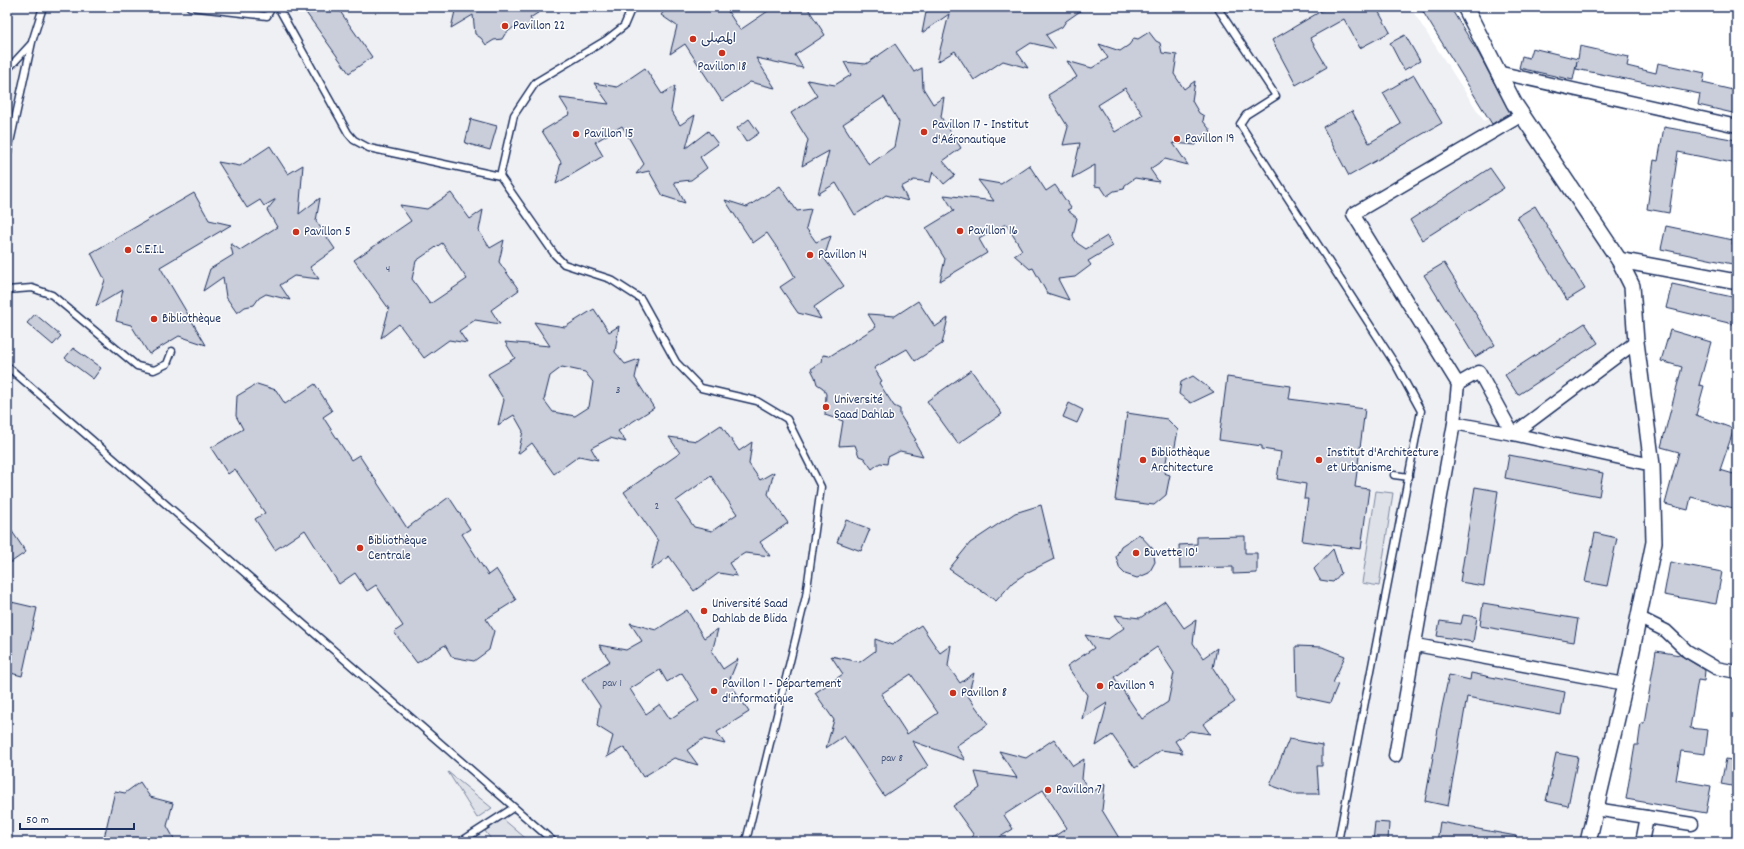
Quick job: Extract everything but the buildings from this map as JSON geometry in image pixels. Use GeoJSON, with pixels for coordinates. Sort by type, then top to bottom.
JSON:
{"type":"FeatureCollection","features":[{"type":"Feature","properties":{"kind":"street"},"geometry":{"type":"LineString","coordinates":[[1465,7],[1497,72],[1522,115],[1619,260],[1632,286],[1636,342],[1652,465],[1654,542],[1625,684],[1588,842]]}},
{"type":"Feature","properties":{"kind":"street"},"geometry":{"type":"LineString","coordinates":[[1497,72],[1737,126]]}},
{"type":"Feature","properties":{"kind":"street"},"geometry":{"type":"LineString","coordinates":[[1395,756],[1454,423],[1458,384],[1353,214],[1522,115]]}},
{"type":"Feature","properties":{"kind":"street"},"geometry":{"type":"LineString","coordinates":[[1619,260],[1737,282]]}},
{"type":"Feature","properties":{"kind":"street"},"geometry":{"type":"LineString","coordinates":[[1513,434],[1636,342]]}},
{"type":"Feature","properties":{"kind":"street"},"geometry":{"type":"LineString","coordinates":[[1458,384],[1478,372],[1513,434]]}},
{"type":"Feature","properties":{"kind":"street"},"geometry":{"type":"LineString","coordinates":[[1454,423],[1513,434],[1652,465]]}},
{"type":"Feature","properties":{"kind":"street"},"geometry":{"type":"LineString","coordinates":[[1638,618],[1666,631],[1687,651],[1716,668],[1737,672]]}},
{"type":"Feature","properties":{"kind":"street"},"geometry":{"type":"LineString","coordinates":[[1416,644],[1625,684]]}},
{"type":"Feature","properties":{"kind":"street"},"geometry":{"type":"LineString","coordinates":[[1596,810],[1692,824]]}},
{"type":"Feature","properties":{"kind":"street"},"geometry":{"type":"LineString","coordinates":[[1642,842],[1646,817]]}},
{"type":"Feature","properties":{"kind":"lane"},"geometry":{"type":"LineString","coordinates":[[7,156],[32,42],[43,7]]}},
{"type":"Feature","properties":{"kind":"lane"},"geometry":{"type":"LineString","coordinates":[[190,7],[267,16],[272,7]]}},
{"type":"Feature","properties":{"kind":"lane"},"geometry":{"type":"LineString","coordinates":[[278,7],[348,133],[354,140],[369,148],[500,176],[555,255],[564,264],[610,279],[641,299],[676,362],[701,388],[757,401],[787,418],[821,487],[806,596],[747,837],[744,842]]}},
{"type":"Feature","properties":{"kind":"lane"},"geometry":{"type":"LineString","coordinates":[[500,176],[514,115],[536,82],[606,40],[624,26],[632,7]]}},
{"type":"Feature","properties":{"kind":"lane"},"geometry":{"type":"LineString","coordinates":[[1216,7],[1276,96],[1246,115],[1240,124],[1392,361],[1421,411],[1338,842]]}},
{"type":"Feature","properties":{"kind":"lane"},"geometry":{"type":"LineString","coordinates":[[7,70],[32,42]]}},
{"type":"Feature","properties":{"kind":"lane"},"geometry":{"type":"LineString","coordinates":[[7,290],[32,288],[52,295],[137,366],[154,370],[167,364],[172,352]]}},
{"type":"Feature","properties":{"kind":"lane"},"geometry":{"type":"LineString","coordinates":[[7,366],[513,808],[554,842]]}},
{"type":"Feature","properties":{"kind":"lane"},"geometry":{"type":"LineString","coordinates":[[1394,475],[1408,477]]}},
{"type":"Feature","properties":{"kind":"lane"},"geometry":{"type":"LineString","coordinates":[[460,842],[513,808]]}},
{"type":"Feature","properties":{"kind":"shaded area","name":"Université Saad Dahlab de Blida"},"geometry":{"type":"Polygon","coordinates":[[[7,7],[1410,7],[1484,121],[1514,103],[1632,286],[1654,542],[1588,842],[7,842],[7,7]]]}},
{"type":"Feature","properties":{"kind":"shaded area"},"geometry":{"type":"Polygon","coordinates":[[[1376,491],[1393,493],[1379,586],[1362,583],[1376,491]]]}},
{"type":"Feature","properties":{"kind":"shaded area"},"geometry":{"type":"Polygon","coordinates":[[[448,772],[492,808],[477,818],[448,772]]]}},
{"type":"Feature","properties":{"kind":"shaded area"},"geometry":{"type":"Polygon","coordinates":[[[503,819],[530,842],[493,842],[485,831],[503,819]]]}},
{"type":"Feature","properties":{"kind":"place","name":"Pavillon 22"},"geometry":{"type":"Point","coordinates":[505,26]}},
{"type":"Feature","properties":{"kind":"place","name":"المصلى"},"geometry":{"type":"Point","coordinates":[693,39]}},
{"type":"Feature","properties":{"kind":"place","name":"Pavillon 18"},"geometry":{"type":"Point","coordinates":[722,53]}},
{"type":"Feature","properties":{"kind":"place","name":"Pavillon 17 - Institut d'Aéronautique"},"geometry":{"type":"Point","coordinates":[924,132]}},
{"type":"Feature","properties":{"kind":"place","name":"Pavillon 15"},"geometry":{"type":"Point","coordinates":[576,134]}},
{"type":"Feature","properties":{"kind":"place","name":"Pavillon 19"},"geometry":{"type":"Point","coordinates":[1177,139]}},
{"type":"Feature","properties":{"kind":"place","name":"Pavillon 16"},"geometry":{"type":"Point","coordinates":[960,231]}},
{"type":"Feature","properties":{"kind":"place","name":"Pavillon 5"},"geometry":{"type":"Point","coordinates":[296,232]}},
{"type":"Feature","properties":{"kind":"place","name":"C.E.I.L"},"geometry":{"type":"Point","coordinates":[128,250]}},
{"type":"Feature","properties":{"kind":"place","name":"Pavillon 14"},"geometry":{"type":"Point","coordinates":[810,255]}},
{"type":"Feature","properties":{"kind":"place","name":"Bibliothèque"},"geometry":{"type":"Point","coordinates":[154,319]}},
{"type":"Feature","properties":{"kind":"place","name":"Université Saad Dahlab"},"geometry":{"type":"Point","coordinates":[826,407]}},
{"type":"Feature","properties":{"kind":"place","name":"Bibliothèque Architecture"},"geometry":{"type":"Point","coordinates":[1143,460]}},
{"type":"Feature","properties":{"kind":"place","name":"Institut d'Architecture et Urbanisme"},"geometry":{"type":"Point","coordinates":[1319,460]}},
{"type":"Feature","properties":{"kind":"place","name":"Bibliothèque Centrale"},"geometry":{"type":"Point","coordinates":[360,548]}},
{"type":"Feature","properties":{"kind":"place","name":"Buvette 10'"},"geometry":{"type":"Point","coordinates":[1136,553]}},
{"type":"Feature","properties":{"kind":"place","name":"Université Saad Dahlab de Blida"},"geometry":{"type":"Point","coordinates":[704,611]}},
{"type":"Feature","properties":{"kind":"place","name":"Pavillon 9"},"geometry":{"type":"Point","coordinates":[1100,686]}},
{"type":"Feature","properties":{"kind":"place","name":"Pavillon 1 - Département d'informatique"},"geometry":{"type":"Point","coordinates":[714,691]}},
{"type":"Feature","properties":{"kind":"place","name":"Pavillon 8"},"geometry":{"type":"Point","coordinates":[953,693]}},
{"type":"Feature","properties":{"kind":"place","name":"Pavillon 7"},"geometry":{"type":"Point","coordinates":[1048,790]}}]}
